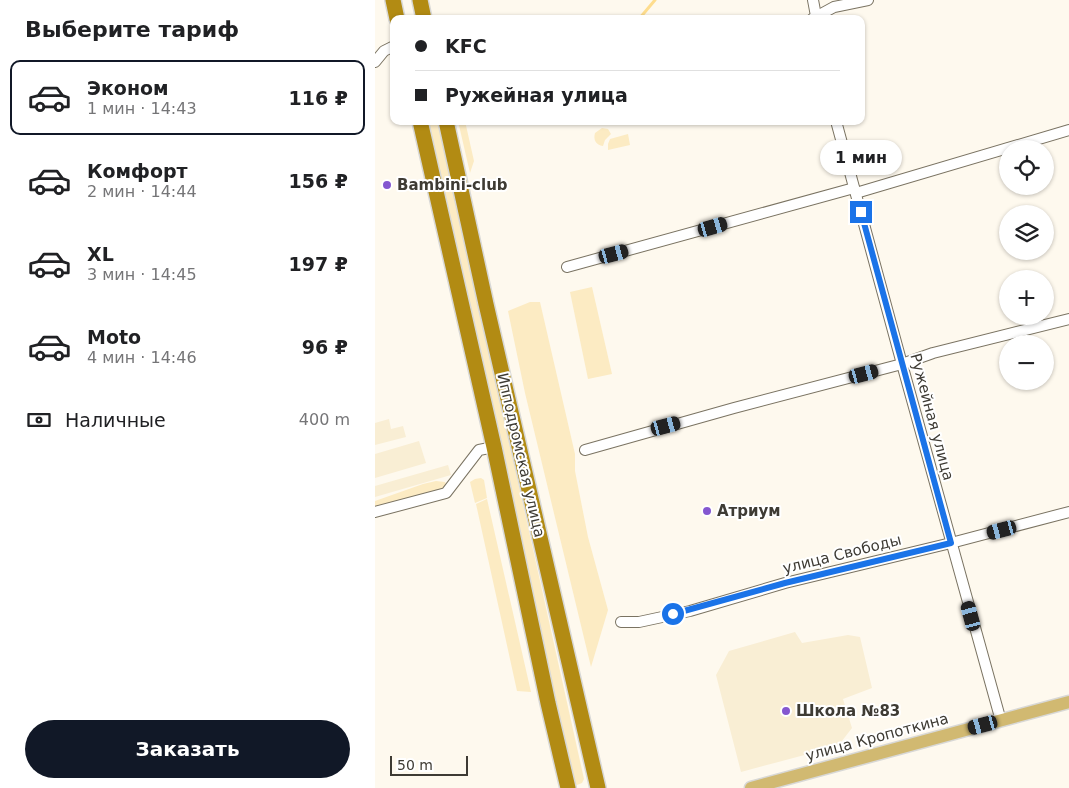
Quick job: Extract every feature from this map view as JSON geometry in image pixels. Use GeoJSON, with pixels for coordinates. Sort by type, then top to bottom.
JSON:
{"type":"FeatureCollection","features":[{"type":"Feature","properties":{"kind":"highway"},"geometry":{"type":"LineString","coordinates":[[393,0],[396,15]]}},
{"type":"Feature","properties":{"kind":"highway"},"geometry":{"type":"LineString","coordinates":[[420,0],[423,15]]}},
{"type":"Feature","properties":{"kind":"highway","name":"Ипподромская улица"},"geometry":{"type":"LineString","coordinates":[[421,125],[494,447],[568,788]]}},
{"type":"Feature","properties":{"kind":"highway","name":"Ипподромская улица"},"geometry":{"type":"LineString","coordinates":[[447,125],[486,304],[598,788]]}},
{"type":"Feature","properties":{"kind":"main road","name":"улица Кропоткина"},"geometry":{"type":"LineString","coordinates":[[751,788],[1069,702]]}},
{"type":"Feature","properties":{"kind":"street"},"geometry":{"type":"LineString","coordinates":[[813,0],[814,15]]}},
{"type":"Feature","properties":{"kind":"street"},"geometry":{"type":"LineString","coordinates":[[818,15],[834,6],[868,0]]}},
{"type":"Feature","properties":{"kind":"street"},"geometry":{"type":"LineString","coordinates":[[375,62],[390,48]]}},
{"type":"Feature","properties":{"kind":"street","name":"Ружейная улица"},"geometry":{"type":"LineString","coordinates":[[837,125],[1001,721]]}},
{"type":"Feature","properties":{"kind":"street"},"geometry":{"type":"LineString","coordinates":[[567,266],[855,190],[1069,130]]}},
{"type":"Feature","properties":{"kind":"street"},"geometry":{"type":"LineString","coordinates":[[585,450],[734,408],[902,364],[933,353],[1069,319]]}},
{"type":"Feature","properties":{"kind":"street"},"geometry":{"type":"LineString","coordinates":[[375,512],[446,493],[479,450],[494,447]]}},
{"type":"Feature","properties":{"kind":"street","name":"улица Свободы"},"geometry":{"type":"LineString","coordinates":[[621,622],[639,622],[690,611],[785,583],[1069,512]]}},
{"type":"Feature","properties":{"kind":"shaded area"},"geometry":{"type":"Polygon","coordinates":[[[426,125],[439,125],[584,779],[582,783],[577,785],[572,781],[426,125]]]}},
{"type":"Feature","properties":{"kind":"shaded area"},"geometry":{"type":"Polygon","coordinates":[[[459,125],[466,125],[474,161],[470,173],[459,125]]]}},
{"type":"Feature","properties":{"kind":"shaded area"},"geometry":{"type":"Polygon","coordinates":[[[602,128],[608,129],[611,134],[605,140],[603,146],[597,143],[594,138],[595,133],[602,128]]]}},
{"type":"Feature","properties":{"kind":"shaded area"},"geometry":{"type":"Polygon","coordinates":[[[628,134],[630,145],[608,150],[610,139],[628,134]]]}},
{"type":"Feature","properties":{"kind":"shaded area"},"geometry":{"type":"Polygon","coordinates":[[[592,287],[612,374],[588,379],[570,292],[592,287]]]}},
{"type":"Feature","properties":{"kind":"shaded area"},"geometry":{"type":"Polygon","coordinates":[[[530,302],[540,302],[575,454],[575,471],[588,537],[608,610],[591,667],[525,393],[508,311],[530,302]]]}},
{"type":"Feature","properties":{"kind":"shaded area"},"geometry":{"type":"Polygon","coordinates":[[[389,419],[391,429],[403,426],[406,437],[375,445],[375,423],[389,419]]]}},
{"type":"Feature","properties":{"kind":"shaded area"},"geometry":{"type":"Polygon","coordinates":[[[419,441],[426,463],[375,478],[375,454],[419,441]]]}},
{"type":"Feature","properties":{"kind":"shaded area"},"geometry":{"type":"Polygon","coordinates":[[[448,465],[451,475],[375,497],[375,486],[448,465]]]}},
{"type":"Feature","properties":{"kind":"shaded area"},"geometry":{"type":"Polygon","coordinates":[[[481,478],[484,480],[487,498],[475,503],[470,482],[481,478]]]}},
{"type":"Feature","properties":{"kind":"shaded area"},"geometry":{"type":"Polygon","coordinates":[[[436,481],[445,482],[447,487],[375,507],[375,501],[436,481]]]}},
{"type":"Feature","properties":{"kind":"shaded area"},"geometry":{"type":"Polygon","coordinates":[[[487,499],[531,692],[517,691],[476,504],[487,499]]]}},
{"type":"Feature","properties":{"kind":"shaded area","name":"Школа №83"},"geometry":{"type":"Polygon","coordinates":[[[795,632],[802,643],[848,635],[860,637],[872,688],[843,699],[852,728],[838,746],[741,772],[716,675],[729,651],[795,632]]]}},
{"type":"Feature","properties":{"kind":"waterway"},"geometry":{"type":"LineString","coordinates":[[642,15],[655,0]]}},
{"type":"Feature","properties":{"kind":"place","name":"Bambini-club"},"geometry":{"type":"Point","coordinates":[387,185]}},
{"type":"Feature","properties":{"kind":"place","name":"Атриум"},"geometry":{"type":"Point","coordinates":[707,511]}},
{"type":"Feature","properties":{"kind":"place","name":"Школа №83"},"geometry":{"type":"Point","coordinates":[786,711]}},
{"type":"Feature","properties":{"kind":"route"},"geometry":{"type":"LineString","coordinates":[[673,614],[690,611],[785,583],[951,543],[861,212]]}}]}
